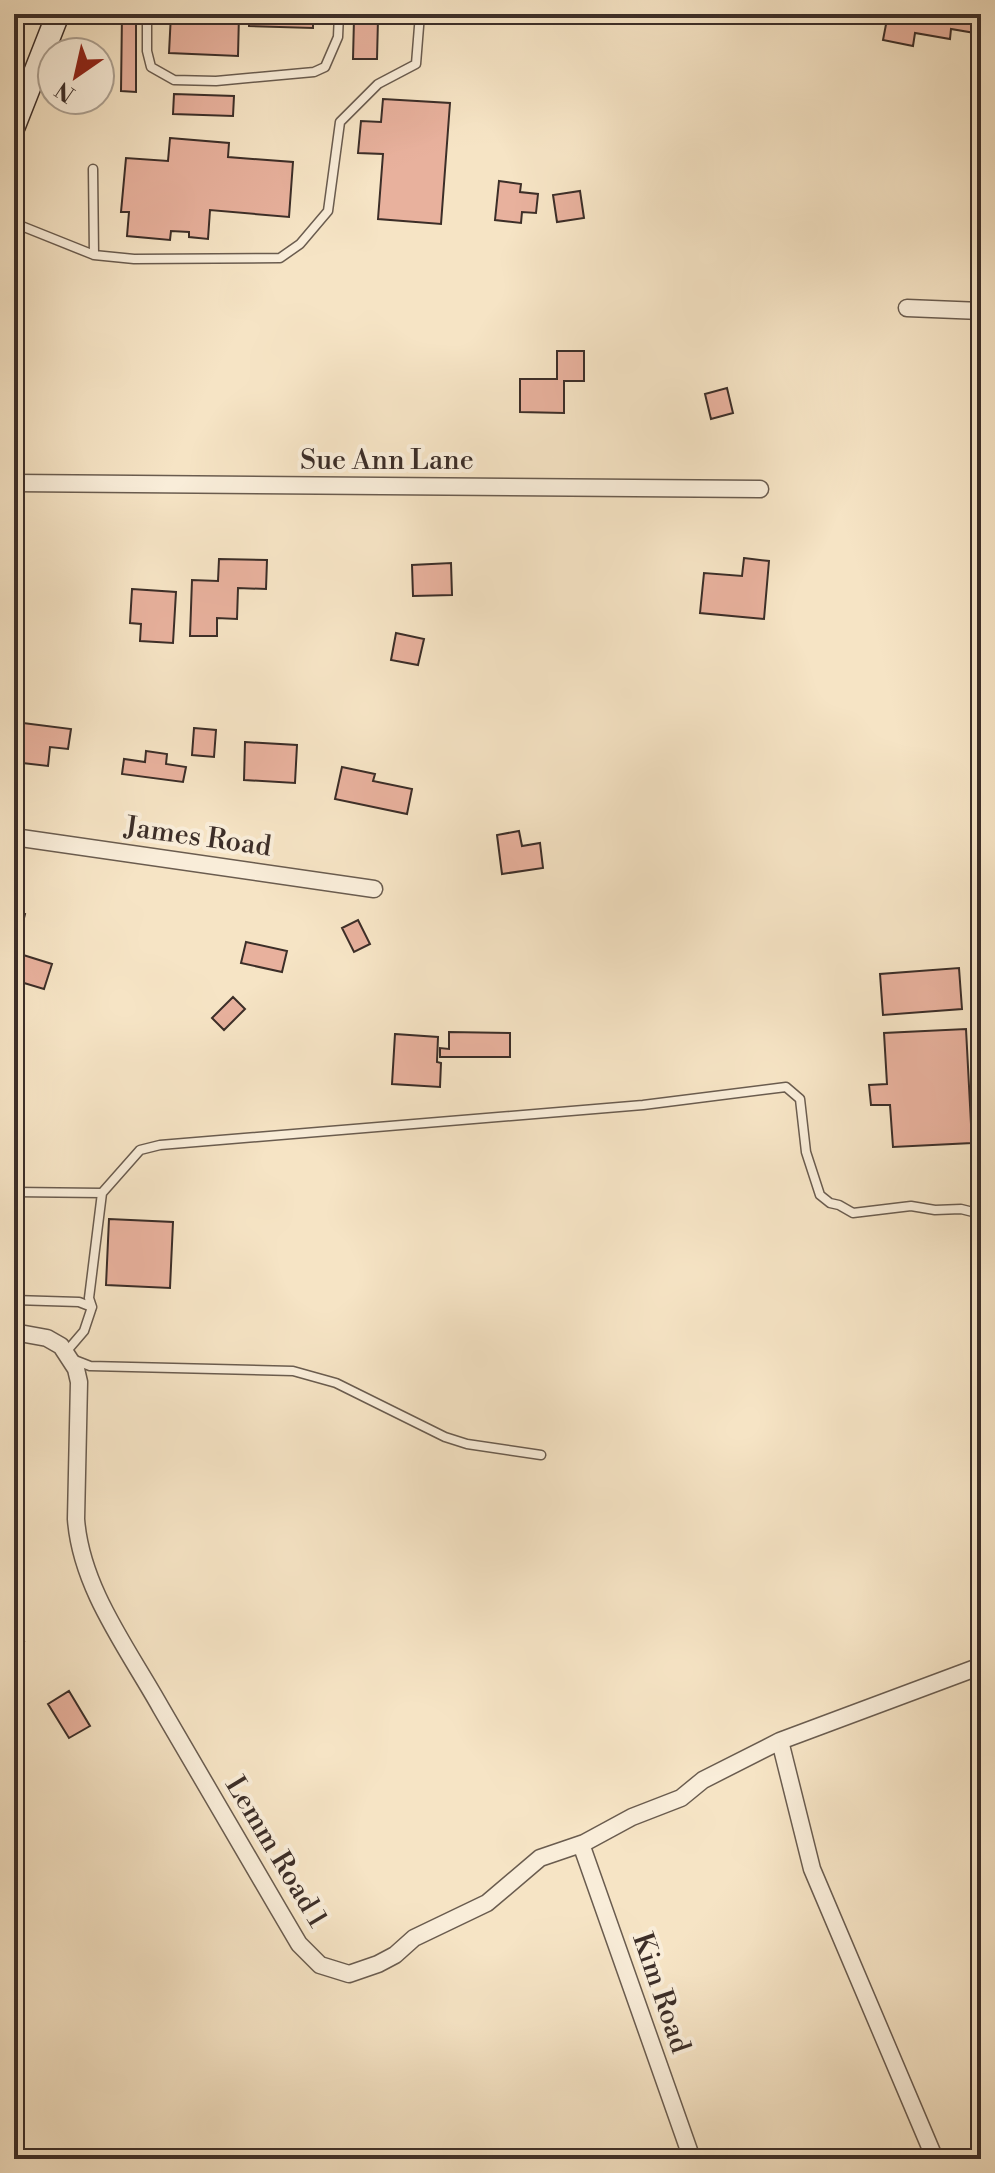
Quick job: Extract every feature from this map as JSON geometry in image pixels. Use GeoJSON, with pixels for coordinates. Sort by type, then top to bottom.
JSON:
{"type":"FeatureCollection","features":[{"type":"Feature","properties":{"kind":"main road"},"geometry":{"type":"LineString","coordinates":[[14,126],[58,14]]}},
{"type":"Feature","properties":{"kind":"street"},"geometry":{"type":"LineString","coordinates":[[907,308],[981,311]]}},
{"type":"Feature","properties":{"kind":"street","name":"Sue Ann Lane"},"geometry":{"type":"LineString","coordinates":[[14,483],[760,489]]}},
{"type":"Feature","properties":{"kind":"street","name":"James Road"},"geometry":{"type":"LineString","coordinates":[[14,837],[374,889]]}},
{"type":"Feature","properties":{"kind":"street"},"geometry":{"type":"LineString","coordinates":[[14,1332],[47,1338],[69,1355]]}},
{"type":"Feature","properties":{"kind":"street","name":"Lemm Road 1"},"geometry":{"type":"LineString","coordinates":[[69,1355],[79,1382],[76,1519],[84,1564],[117,1631],[279,1910],[309,1957],[320,1965],[349,1974],[378,1964],[395,1955],[414,1938],[487,1903],[540,1858],[581,1844],[632,1817],[681,1798],[703,1780],[780,1741],[981,1666]]}},
{"type":"Feature","properties":{"kind":"street"},"geometry":{"type":"LineString","coordinates":[[780,1741],[812,1869],[935,2159]]}},
{"type":"Feature","properties":{"kind":"street","name":"Kim Road"},"geometry":{"type":"LineString","coordinates":[[581,1844],[692,2159]]}},
{"type":"Feature","properties":{"kind":"lane"},"geometry":{"type":"LineString","coordinates":[[147,14],[147,51],[151,67],[174,80],[216,81],[314,72],[325,67],[338,37],[339,14]]}},
{"type":"Feature","properties":{"kind":"lane"},"geometry":{"type":"LineString","coordinates":[[14,223],[94,255],[134,259],[280,258],[300,244],[328,211],[340,122],[378,84],[416,64],[420,14]]}},
{"type":"Feature","properties":{"kind":"lane"},"geometry":{"type":"LineString","coordinates":[[93,169],[94,255]]}},
{"type":"Feature","properties":{"kind":"lane"},"geometry":{"type":"LineString","coordinates":[[541,1455],[467,1444],[445,1437],[336,1383],[293,1371],[90,1366],[69,1355],[84,1331],[92,1307],[89,1298],[102,1193],[140,1150],[160,1145],[643,1105],[786,1087],[800,1099],[806,1152],[820,1195],[830,1203],[853,1213],[911,1206],[935,1210],[961,1209],[981,1214]]}},
{"type":"Feature","properties":{"kind":"lane"},"geometry":{"type":"LineString","coordinates":[[14,1192],[102,1193]]}},
{"type":"Feature","properties":{"kind":"lane"},"geometry":{"type":"LineString","coordinates":[[14,1300],[79,1302],[92,1307]]}},
{"type":"Feature","properties":{"kind":"building"},"geometry":{"type":"Polygon","coordinates":[[[122,14],[136,14],[136,92],[121,91],[122,14]]]}},
{"type":"Feature","properties":{"kind":"building"},"geometry":{"type":"Polygon","coordinates":[[[171,14],[239,14],[238,56],[169,53],[171,14]]]}},
{"type":"Feature","properties":{"kind":"building"},"geometry":{"type":"Polygon","coordinates":[[[249,14],[313,14],[313,28],[249,26],[249,14]]]}},
{"type":"Feature","properties":{"kind":"building"},"geometry":{"type":"Polygon","coordinates":[[[888,14],[978,14],[975,33],[951,29],[950,39],[915,33],[913,46],[883,40],[888,14]]]}},
{"type":"Feature","properties":{"kind":"building"},"geometry":{"type":"Polygon","coordinates":[[[354,19],[378,19],[377,59],[353,59],[354,19]]]}},
{"type":"Feature","properties":{"kind":"building"},"geometry":{"type":"Polygon","coordinates":[[[174,94],[234,96],[233,116],[173,114],[174,94]]]}},
{"type":"Feature","properties":{"kind":"building"},"geometry":{"type":"Polygon","coordinates":[[[383,99],[450,103],[441,224],[378,219],[383,154],[358,153],[361,121],[381,122],[383,99]]]}},
{"type":"Feature","properties":{"kind":"building"},"geometry":{"type":"Polygon","coordinates":[[[170,138],[229,143],[228,157],[293,162],[289,217],[210,210],[208,239],[189,237],[189,232],[171,231],[170,240],[127,236],[129,212],[121,212],[126,158],[168,161],[170,138]]]}},
{"type":"Feature","properties":{"kind":"building"},"geometry":{"type":"Polygon","coordinates":[[[499,181],[521,184],[520,192],[538,194],[536,213],[522,212],[521,223],[495,220],[499,181]]]}},
{"type":"Feature","properties":{"kind":"building"},"geometry":{"type":"Polygon","coordinates":[[[580,191],[584,218],[557,222],[553,195],[580,191]]]}},
{"type":"Feature","properties":{"kind":"building"},"geometry":{"type":"Polygon","coordinates":[[[557,351],[584,351],[584,381],[564,381],[564,413],[520,412],[520,379],[557,379],[557,351]]]}},
{"type":"Feature","properties":{"kind":"building"},"geometry":{"type":"Polygon","coordinates":[[[727,388],[733,413],[711,419],[705,394],[727,388]]]}},
{"type":"Feature","properties":{"kind":"building"},"geometry":{"type":"Polygon","coordinates":[[[744,558],[769,561],[764,619],[700,613],[704,573],[742,576],[744,558]]]}},
{"type":"Feature","properties":{"kind":"building"},"geometry":{"type":"Polygon","coordinates":[[[219,559],[267,560],[266,589],[238,588],[237,619],[217,618],[217,636],[190,636],[192,580],[218,581],[219,559]]]}},
{"type":"Feature","properties":{"kind":"building"},"geometry":{"type":"Polygon","coordinates":[[[451,563],[452,595],[413,596],[412,565],[451,563]]]}},
{"type":"Feature","properties":{"kind":"building"},"geometry":{"type":"Polygon","coordinates":[[[132,589],[176,592],[173,643],[140,641],[141,624],[130,623],[132,589]]]}},
{"type":"Feature","properties":{"kind":"building"},"geometry":{"type":"Polygon","coordinates":[[[396,633],[424,639],[418,665],[391,660],[396,633]]]}},
{"type":"Feature","properties":{"kind":"building"},"geometry":{"type":"Polygon","coordinates":[[[23,723],[71,729],[68,749],[50,747],[48,766],[14,762],[14,735],[21,736],[23,723]]]}},
{"type":"Feature","properties":{"kind":"building"},"geometry":{"type":"Polygon","coordinates":[[[194,728],[216,730],[214,757],[192,755],[194,728]]]}},
{"type":"Feature","properties":{"kind":"building"},"geometry":{"type":"Polygon","coordinates":[[[245,742],[297,745],[295,783],[244,780],[245,742]]]}},
{"type":"Feature","properties":{"kind":"building"},"geometry":{"type":"Polygon","coordinates":[[[146,751],[167,754],[166,764],[186,767],[183,782],[122,774],[124,759],[145,762],[146,751]]]}},
{"type":"Feature","properties":{"kind":"building"},"geometry":{"type":"Polygon","coordinates":[[[342,767],[375,774],[373,781],[412,789],[407,814],[335,799],[342,767]]]}},
{"type":"Feature","properties":{"kind":"building"},"geometry":{"type":"Polygon","coordinates":[[[519,831],[522,846],[540,843],[543,868],[502,874],[497,835],[519,831]]]}},
{"type":"Feature","properties":{"kind":"building"},"geometry":{"type":"Polygon","coordinates":[[[14,911],[25,914],[19,939],[14,937],[14,911]]]}},
{"type":"Feature","properties":{"kind":"building"},"geometry":{"type":"Polygon","coordinates":[[[358,920],[370,944],[354,952],[342,928],[358,920]]]}},
{"type":"Feature","properties":{"kind":"building"},"geometry":{"type":"Polygon","coordinates":[[[246,942],[287,951],[282,972],[241,963],[246,942]]]}},
{"type":"Feature","properties":{"kind":"building"},"geometry":{"type":"Polygon","coordinates":[[[20,954],[52,964],[44,989],[14,980],[20,954]]]}},
{"type":"Feature","properties":{"kind":"building"},"geometry":{"type":"Polygon","coordinates":[[[959,968],[962,1009],[883,1015],[880,974],[959,968]]]}},
{"type":"Feature","properties":{"kind":"building"},"geometry":{"type":"Polygon","coordinates":[[[233,997],[245,1009],[224,1030],[212,1018],[233,997]]]}},
{"type":"Feature","properties":{"kind":"building"},"geometry":{"type":"Polygon","coordinates":[[[966,1029],[972,1143],[893,1147],[890,1105],[871,1105],[869,1085],[887,1084],[884,1033],[966,1029]]]}},
{"type":"Feature","properties":{"kind":"building"},"geometry":{"type":"Polygon","coordinates":[[[449,1032],[510,1033],[510,1057],[440,1057],[440,1048],[449,1049],[449,1032]]]}},
{"type":"Feature","properties":{"kind":"building"},"geometry":{"type":"Polygon","coordinates":[[[395,1034],[438,1037],[440,1087],[392,1084],[395,1034]]]}},
{"type":"Feature","properties":{"kind":"building"},"geometry":{"type":"Polygon","coordinates":[[[109,1219],[173,1222],[170,1288],[106,1285],[109,1219]]]}},
{"type":"Feature","properties":{"kind":"building"},"geometry":{"type":"Polygon","coordinates":[[[14,1622],[24,1641],[14,1646],[14,1622]]]}},
{"type":"Feature","properties":{"kind":"building"},"geometry":{"type":"Polygon","coordinates":[[[69,1691],[90,1726],[69,1738],[48,1704],[69,1691]]]}}]}
